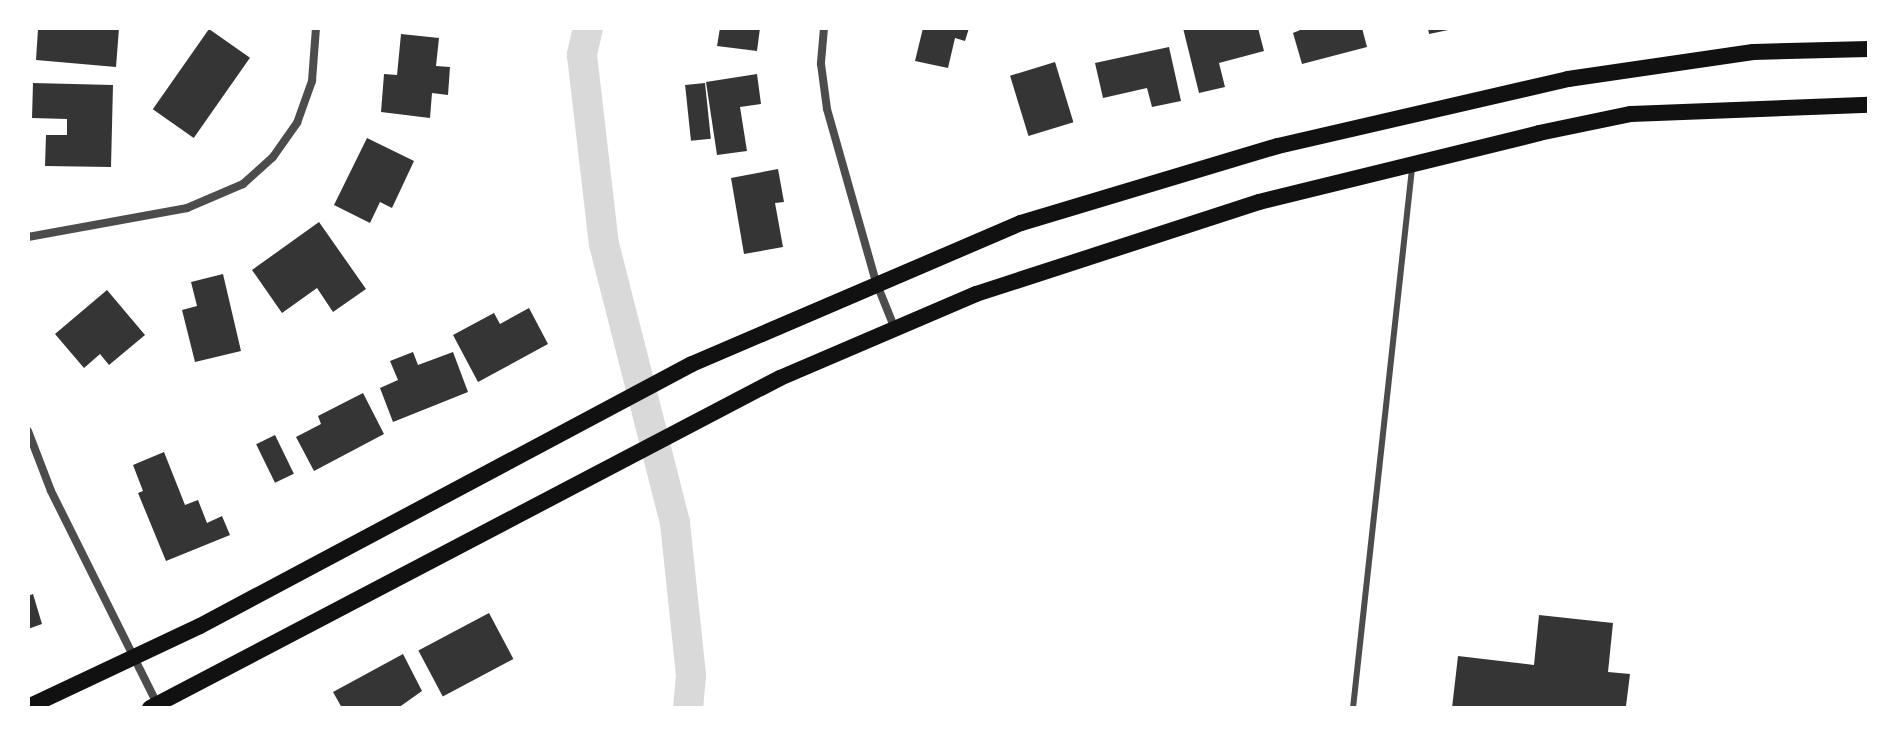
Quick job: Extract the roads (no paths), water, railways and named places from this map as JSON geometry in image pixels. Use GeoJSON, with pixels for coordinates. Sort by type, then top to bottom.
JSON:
{"type":"FeatureCollection","features":[{"type":"Feature","properties":{"kind":"main road"},"geometry":{"type":"LineString","coordinates":[[28,707],[134,659],[692,364],[876,282],[1021,223],[1148,182],[1308,139],[1660,63],[1753,52],[1869,49]]}},
{"type":"Feature","properties":{"kind":"main road"},"geometry":{"type":"LineString","coordinates":[[156,707],[598,471],[709,417],[780,378],[976,294],[1259,202],[1631,114],[1869,105]]}},
{"type":"Feature","properties":{"kind":"street"},"geometry":{"type":"LineString","coordinates":[[28,237],[187,208],[243,184],[273,157],[297,123],[312,81],[316,28]]}},
{"type":"Feature","properties":{"kind":"street"},"geometry":{"type":"LineString","coordinates":[[824,28],[821,64],[827,109],[876,282],[895,330]]}},
{"type":"Feature","properties":{"kind":"street"},"geometry":{"type":"LineString","coordinates":[[28,431],[51,491],[156,707]]}},
{"type":"Feature","properties":{"kind":"lane"},"geometry":{"type":"LineString","coordinates":[[1353,708],[1412,164]]}},
{"type":"Feature","properties":{"kind":"waterway"},"geometry":{"type":"LineString","coordinates":[[588,28],[582,55],[604,244],[675,523],[691,675],[688,708]]}}]}
